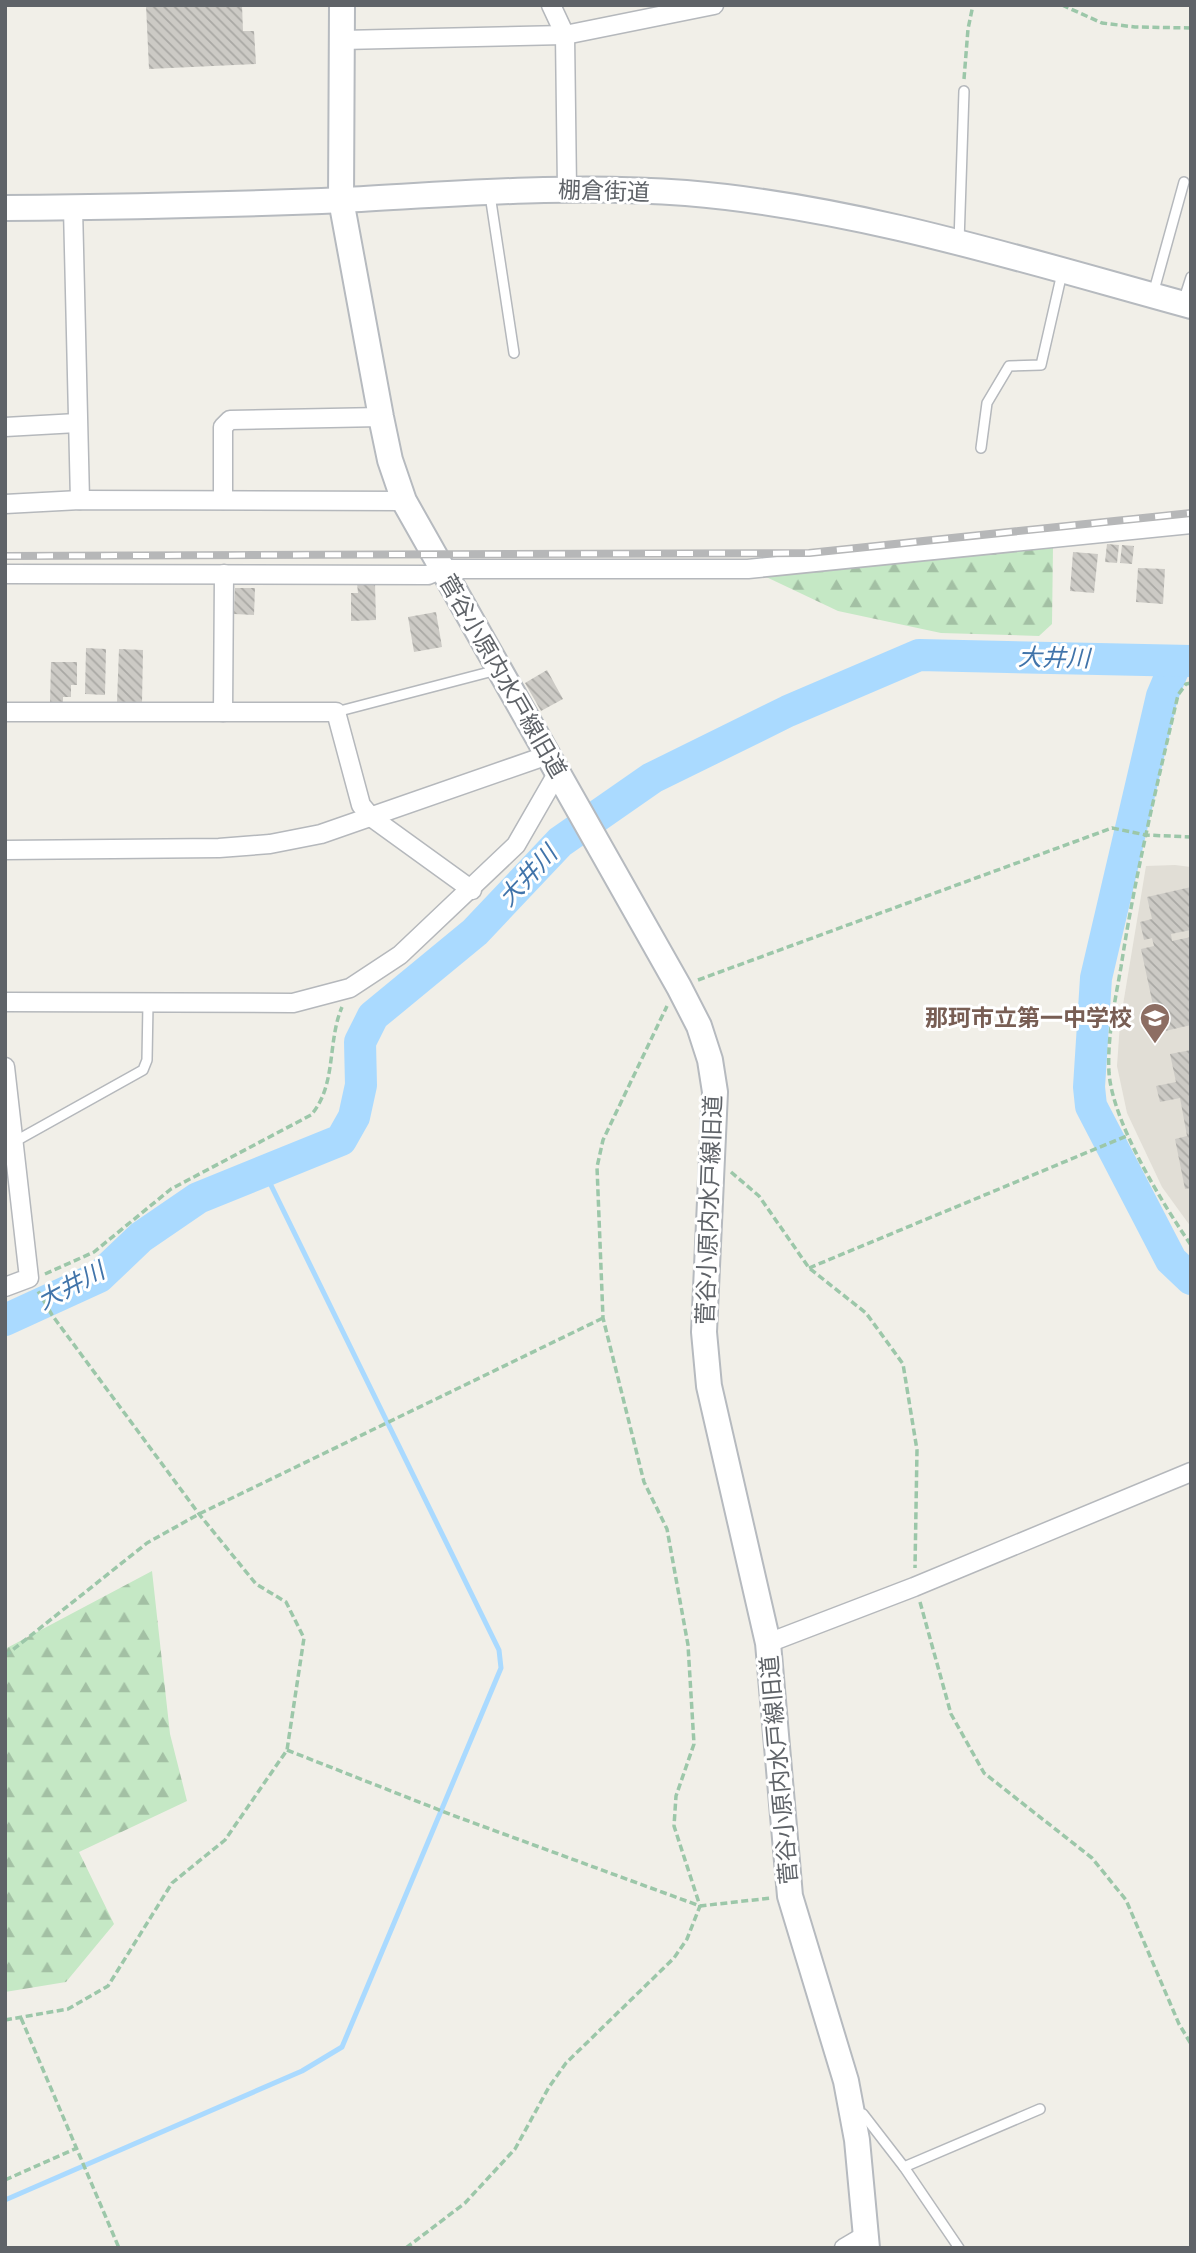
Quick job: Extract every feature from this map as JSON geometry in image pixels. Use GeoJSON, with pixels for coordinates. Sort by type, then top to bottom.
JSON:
{"type":"FeatureCollection","features":[{"type":"Feature","properties":{"kind":"street","name":"菅谷小原内水戸線旧道"},"geometry":{"type":"LineString","coordinates":[[342,5],[341,200],[381,417],[390,460],[404,501],[680,987],[699,1027],[710,1060],[715,1093],[704,1332],[709,1386],[768,1643],[790,1896],[846,2081],[852,2112],[866,2241]]}},
{"type":"Feature","properties":{"kind":"street"},"geometry":{"type":"LineString","coordinates":[[551,5],[565,35],[567,188]]}},
{"type":"Feature","properties":{"kind":"street"},"geometry":{"type":"LineString","coordinates":[[342,40],[565,35],[705,7]]}},
{"type":"Feature","properties":{"kind":"street","name":"棚倉街道"},"geometry":{"type":"LineString","coordinates":[[5,208],[341,200],[489,190],[567,188],[687,194],[742,200],[959,243],[1186,305]]}},
{"type":"Feature","properties":{"kind":"street"},"geometry":{"type":"LineString","coordinates":[[73,208],[80,500]]}},
{"type":"Feature","properties":{"kind":"street"},"geometry":{"type":"LineString","coordinates":[[222,500],[223,427],[230,420],[381,417]]}},
{"type":"Feature","properties":{"kind":"street"},"geometry":{"type":"LineString","coordinates":[[5,427],[78,423]]}},
{"type":"Feature","properties":{"kind":"street"},"geometry":{"type":"LineString","coordinates":[[5,504],[80,500],[404,501]]}},
{"type":"Feature","properties":{"kind":"street"},"geometry":{"type":"LineString","coordinates":[[5,573],[428,575],[443,569],[748,569],[1191,524]]}},
{"type":"Feature","properties":{"kind":"street"},"geometry":{"type":"LineString","coordinates":[[223,712],[224,575]]}},
{"type":"Feature","properties":{"kind":"street"},"geometry":{"type":"LineString","coordinates":[[5,712],[337,712],[361,805],[371,817],[472,890]]}},
{"type":"Feature","properties":{"kind":"street"},"geometry":{"type":"LineString","coordinates":[[5,850],[219,848],[270,844],[321,834],[553,764]]}},
{"type":"Feature","properties":{"kind":"street"},"geometry":{"type":"LineString","coordinates":[[5,1002],[293,1003],[350,988],[400,955],[472,890],[516,845],[533,822],[553,764]]}},
{"type":"Feature","properties":{"kind":"street"},"geometry":{"type":"LineString","coordinates":[[5,1067],[12,1152],[33,1283],[5,1287]]}},
{"type":"Feature","properties":{"kind":"street"},"geometry":{"type":"LineString","coordinates":[[768,1643],[914,1587],[1191,1472]]}},
{"type":"Feature","properties":{"kind":"street"},"geometry":{"type":"LineString","coordinates":[[844,2248],[866,2241]]}},
{"type":"Feature","properties":{"kind":"lane"},"geometry":{"type":"LineString","coordinates":[[959,243],[964,91]]}},
{"type":"Feature","properties":{"kind":"lane"},"geometry":{"type":"LineString","coordinates":[[1152,295],[1184,182]]}},
{"type":"Feature","properties":{"kind":"lane"},"geometry":{"type":"LineString","coordinates":[[489,190],[514,353]]}},
{"type":"Feature","properties":{"kind":"lane"},"geometry":{"type":"LineString","coordinates":[[981,448],[987,403],[1009,366],[1041,365],[1063,270]]}},
{"type":"Feature","properties":{"kind":"lane"},"geometry":{"type":"LineString","coordinates":[[1186,305],[1191,277]]}},
{"type":"Feature","properties":{"kind":"lane"},"geometry":{"type":"LineString","coordinates":[[337,712],[499,670]]}},
{"type":"Feature","properties":{"kind":"lane"},"geometry":{"type":"LineString","coordinates":[[12,1152],[137,1076],[147,1060],[148,1004]]}},
{"type":"Feature","properties":{"kind":"lane"},"geometry":{"type":"LineString","coordinates":[[904,2167],[1040,2109]]}},
{"type":"Feature","properties":{"kind":"lane"},"geometry":{"type":"LineString","coordinates":[[852,2112],[863,2114],[904,2167],[959,2248]]}},
{"type":"Feature","properties":{"kind":"path"},"geometry":{"type":"LineString","coordinates":[[964,91],[968,29],[973,5]]}},
{"type":"Feature","properties":{"kind":"path"},"geometry":{"type":"LineString","coordinates":[[1062,5],[1102,23],[1135,27],[1191,28]]}},
{"type":"Feature","properties":{"kind":"path"},"geometry":{"type":"LineString","coordinates":[[1191,683],[1186,684],[1178,695],[1146,835],[1127,928],[1113,1017],[1110,1059],[1118,1113],[1169,1213],[1191,1245]]}},
{"type":"Feature","properties":{"kind":"path"},"geometry":{"type":"LineString","coordinates":[[407,2248],[465,2203],[515,2149],[549,2087],[566,2063],[674,1958],[687,1939],[700,1906],[674,1826],[676,1796],[694,1744],[688,1645],[667,1529],[644,1482],[603,1318],[597,1167],[603,1140],[672,995],[680,987],[1112,828],[1146,835],[1191,837]]}},
{"type":"Feature","properties":{"kind":"path"},"geometry":{"type":"LineString","coordinates":[[5,2020],[68,2009],[108,1986],[172,1883],[225,1840],[287,1750],[304,1638],[286,1602],[256,1584],[200,1514],[49,1310],[33,1283],[93,1252],[171,1189],[311,1115],[322,1102],[338,1016],[350,988]]}},
{"type":"Feature","properties":{"kind":"path"},"geometry":{"type":"LineString","coordinates":[[809,1269],[1129,1135]]}},
{"type":"Feature","properties":{"kind":"path"},"geometry":{"type":"LineString","coordinates":[[712,1173],[730,1171],[760,1196],[809,1269],[866,1313],[903,1364],[917,1450],[914,1587],[931,1635],[951,1714],[984,1773],[1092,1858],[1126,1900],[1179,2024],[1191,2043]]}},
{"type":"Feature","properties":{"kind":"path"},"geometry":{"type":"LineString","coordinates":[[5,1656],[148,1543],[200,1514],[603,1318]]}},
{"type":"Feature","properties":{"kind":"path"},"geometry":{"type":"LineString","coordinates":[[287,1750],[452,1815],[700,1906],[790,1896]]}},
{"type":"Feature","properties":{"kind":"path"},"geometry":{"type":"LineString","coordinates":[[21,2018],[119,2248]]}},
{"type":"Feature","properties":{"kind":"path"},"geometry":{"type":"LineString","coordinates":[[5,2180],[77,2148]]}},
{"type":"Feature","properties":{"kind":"shaded area","name":"那珂市立第一中学校"},"geometry":{"type":"Polygon","coordinates":[[[1146,866],[1191,867],[1191,1227],[1162,1187],[1127,1113],[1117,1066],[1120,1023],[1146,866]]]}},
{"type":"Feature","properties":{"kind":"green space"},"geometry":{"type":"Polygon","coordinates":[[[1053,546],[1052,624],[1039,636],[941,633],[838,611],[762,575],[1053,546]]]}},
{"type":"Feature","properties":{"kind":"green space"},"geometry":{"type":"Polygon","coordinates":[[[152,1571],[170,1734],[187,1801],[79,1852],[114,1924],[66,1982],[5,1992],[5,1649],[152,1571]]]}},
{"type":"Feature","properties":{"kind":"building"},"geometry":{"type":"Polygon","coordinates":[[[146,5],[242,5],[243,31],[254,31],[256,64],[149,69],[146,5]]]}},
{"type":"Feature","properties":{"kind":"building"},"geometry":{"type":"Polygon","coordinates":[[[1107,544],[1119,545],[1117,563],[1105,562],[1107,544]]]}},
{"type":"Feature","properties":{"kind":"building"},"geometry":{"type":"Polygon","coordinates":[[[1122,545],[1134,546],[1132,564],[1120,563],[1122,545]]]}},
{"type":"Feature","properties":{"kind":"building"},"geometry":{"type":"Polygon","coordinates":[[[1073,552],[1098,554],[1094,593],[1070,591],[1073,552]]]}},
{"type":"Feature","properties":{"kind":"building"},"geometry":{"type":"Polygon","coordinates":[[[1138,568],[1165,569],[1163,604],[1136,602],[1138,568]]]}},
{"type":"Feature","properties":{"kind":"building"},"geometry":{"type":"Polygon","coordinates":[[[357,583],[375,583],[376,620],[351,621],[351,593],[358,593],[357,583]]]}},
{"type":"Feature","properties":{"kind":"building"},"geometry":{"type":"Polygon","coordinates":[[[235,588],[255,588],[254,615],[234,614],[235,588]]]}},
{"type":"Feature","properties":{"kind":"building"},"geometry":{"type":"Polygon","coordinates":[[[436,612],[442,647],[414,652],[408,617],[436,612]]]}},
{"type":"Feature","properties":{"kind":"building"},"geometry":{"type":"Polygon","coordinates":[[[86,648],[106,649],[105,695],[85,694],[86,648]]]}},
{"type":"Feature","properties":{"kind":"building"},"geometry":{"type":"Polygon","coordinates":[[[119,649],[143,650],[142,703],[117,702],[119,649]]]}},
{"type":"Feature","properties":{"kind":"building"},"geometry":{"type":"Polygon","coordinates":[[[51,662],[77,662],[77,685],[71,685],[71,697],[63,697],[63,702],[50,702],[51,662]]]}},
{"type":"Feature","properties":{"kind":"building"},"geometry":{"type":"Polygon","coordinates":[[[547,670],[563,699],[541,711],[525,683],[547,670]]]}},
{"type":"Feature","properties":{"kind":"building"},"geometry":{"type":"Polygon","coordinates":[[[1191,887],[1191,930],[1171,934],[1172,941],[1191,937],[1191,1025],[1165,1031],[1164,1023],[1157,1024],[1141,949],[1154,946],[1152,938],[1144,940],[1140,922],[1152,919],[1147,897],[1191,887]]]}},
{"type":"Feature","properties":{"kind":"building"},"geometry":{"type":"Polygon","coordinates":[[[1191,1050],[1191,1188],[1185,1189],[1175,1139],[1187,1136],[1180,1098],[1160,1102],[1156,1086],[1176,1082],[1170,1054],[1191,1050]]]}},
{"type":"Feature","properties":{"kind":"waterway","name":"大井川"},"geometry":{"type":"LineString","coordinates":[[5,1320],[99,1277],[141,1237],[198,1198],[341,1140],[354,1117],[361,1085],[360,1042],[373,1016],[475,932],[560,842],[652,778],[788,711],[919,655],[1191,661]]}},
{"type":"Feature","properties":{"kind":"waterway"},"geometry":{"type":"LineString","coordinates":[[1176,663],[1162,696],[1096,978],[1089,1087],[1091,1106],[1171,1260],[1191,1279]]}},
{"type":"Feature","properties":{"kind":"waterway"},"geometry":{"type":"LineString","coordinates":[[5,2200],[302,2071],[342,2047],[501,1668],[499,1650],[264,1171]]}},
{"type":"Feature","properties":{"kind":"railway"},"geometry":{"type":"LineString","coordinates":[[5,556],[809,553],[1191,513]]}},
{"type":"Feature","properties":{"kind":"place","name":"那珂市立第一中学校"},"geometry":{"type":"Point","coordinates":[1155,1045]}}]}
